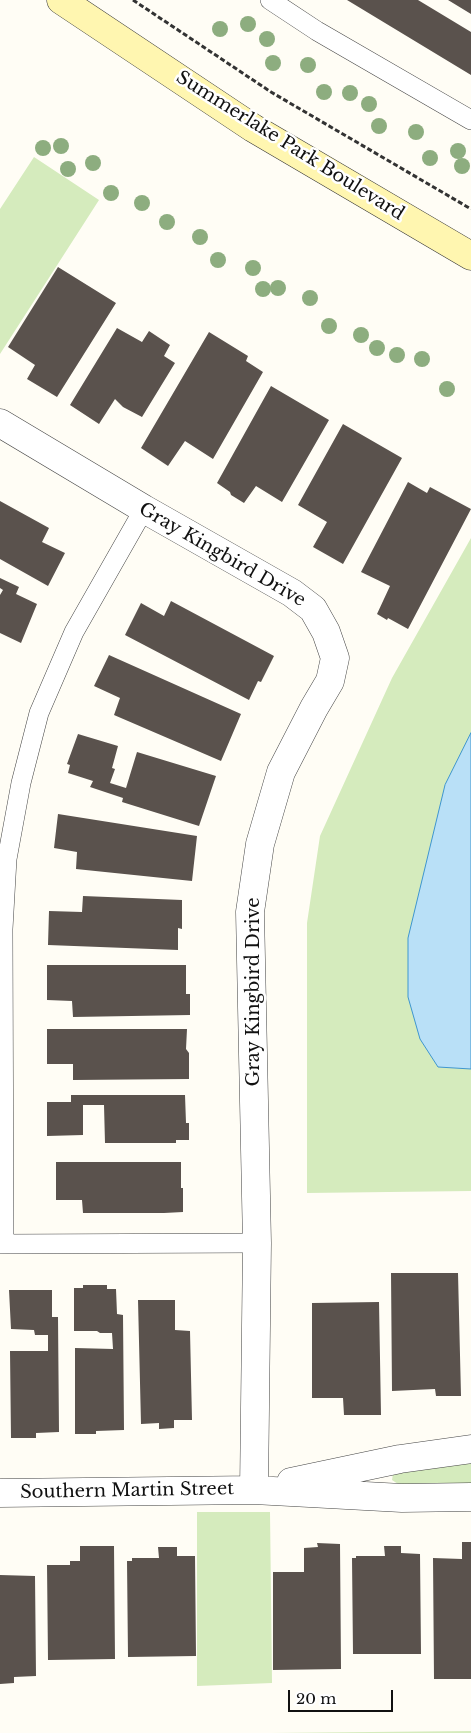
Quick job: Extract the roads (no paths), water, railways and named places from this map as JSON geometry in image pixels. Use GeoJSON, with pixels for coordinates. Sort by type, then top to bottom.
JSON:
{"type":"FeatureCollection","features":[{"type":"Feature","properties":{"kind":"main road","name":"Summerlake Park Boulevard"},"geometry":{"type":"LineString","coordinates":[[61,0],[252,128],[471,256]]}},
{"type":"Feature","properties":{"kind":"street","name":"Gray Kingbird Drive"},"geometry":{"type":"LineString","coordinates":[[0,423],[144,509],[292,593],[313,609],[326,632],[335,658],[330,681],[281,772],[260,844],[250,912],[257,1242],[254,1490]]}},
{"type":"Feature","properties":{"kind":"street","name":"Southern Martin Street"},"geometry":{"type":"LineString","coordinates":[[254,1490],[400,1459],[471,1449]]}},
{"type":"Feature","properties":{"kind":"street","name":"Southern Martin Street"},"geometry":{"type":"LineString","coordinates":[[0,1493],[254,1490],[402,1498],[471,1497]]}},
{"type":"Feature","properties":{"kind":"lane"},"geometry":{"type":"LineString","coordinates":[[270,0],[317,31],[471,120]]}},
{"type":"Feature","properties":{"kind":"lane"},"geometry":{"type":"LineString","coordinates":[[144,509],[74,632],[39,713],[21,783],[9,849],[3,929],[2,1244],[257,1242]]}},
{"type":"Feature","properties":{"kind":"water"},"geometry":{"type":"Polygon","coordinates":[[[471,733],[471,1069],[438,1067],[420,1039],[408,997],[408,938],[445,785],[471,733]]]}}]}
